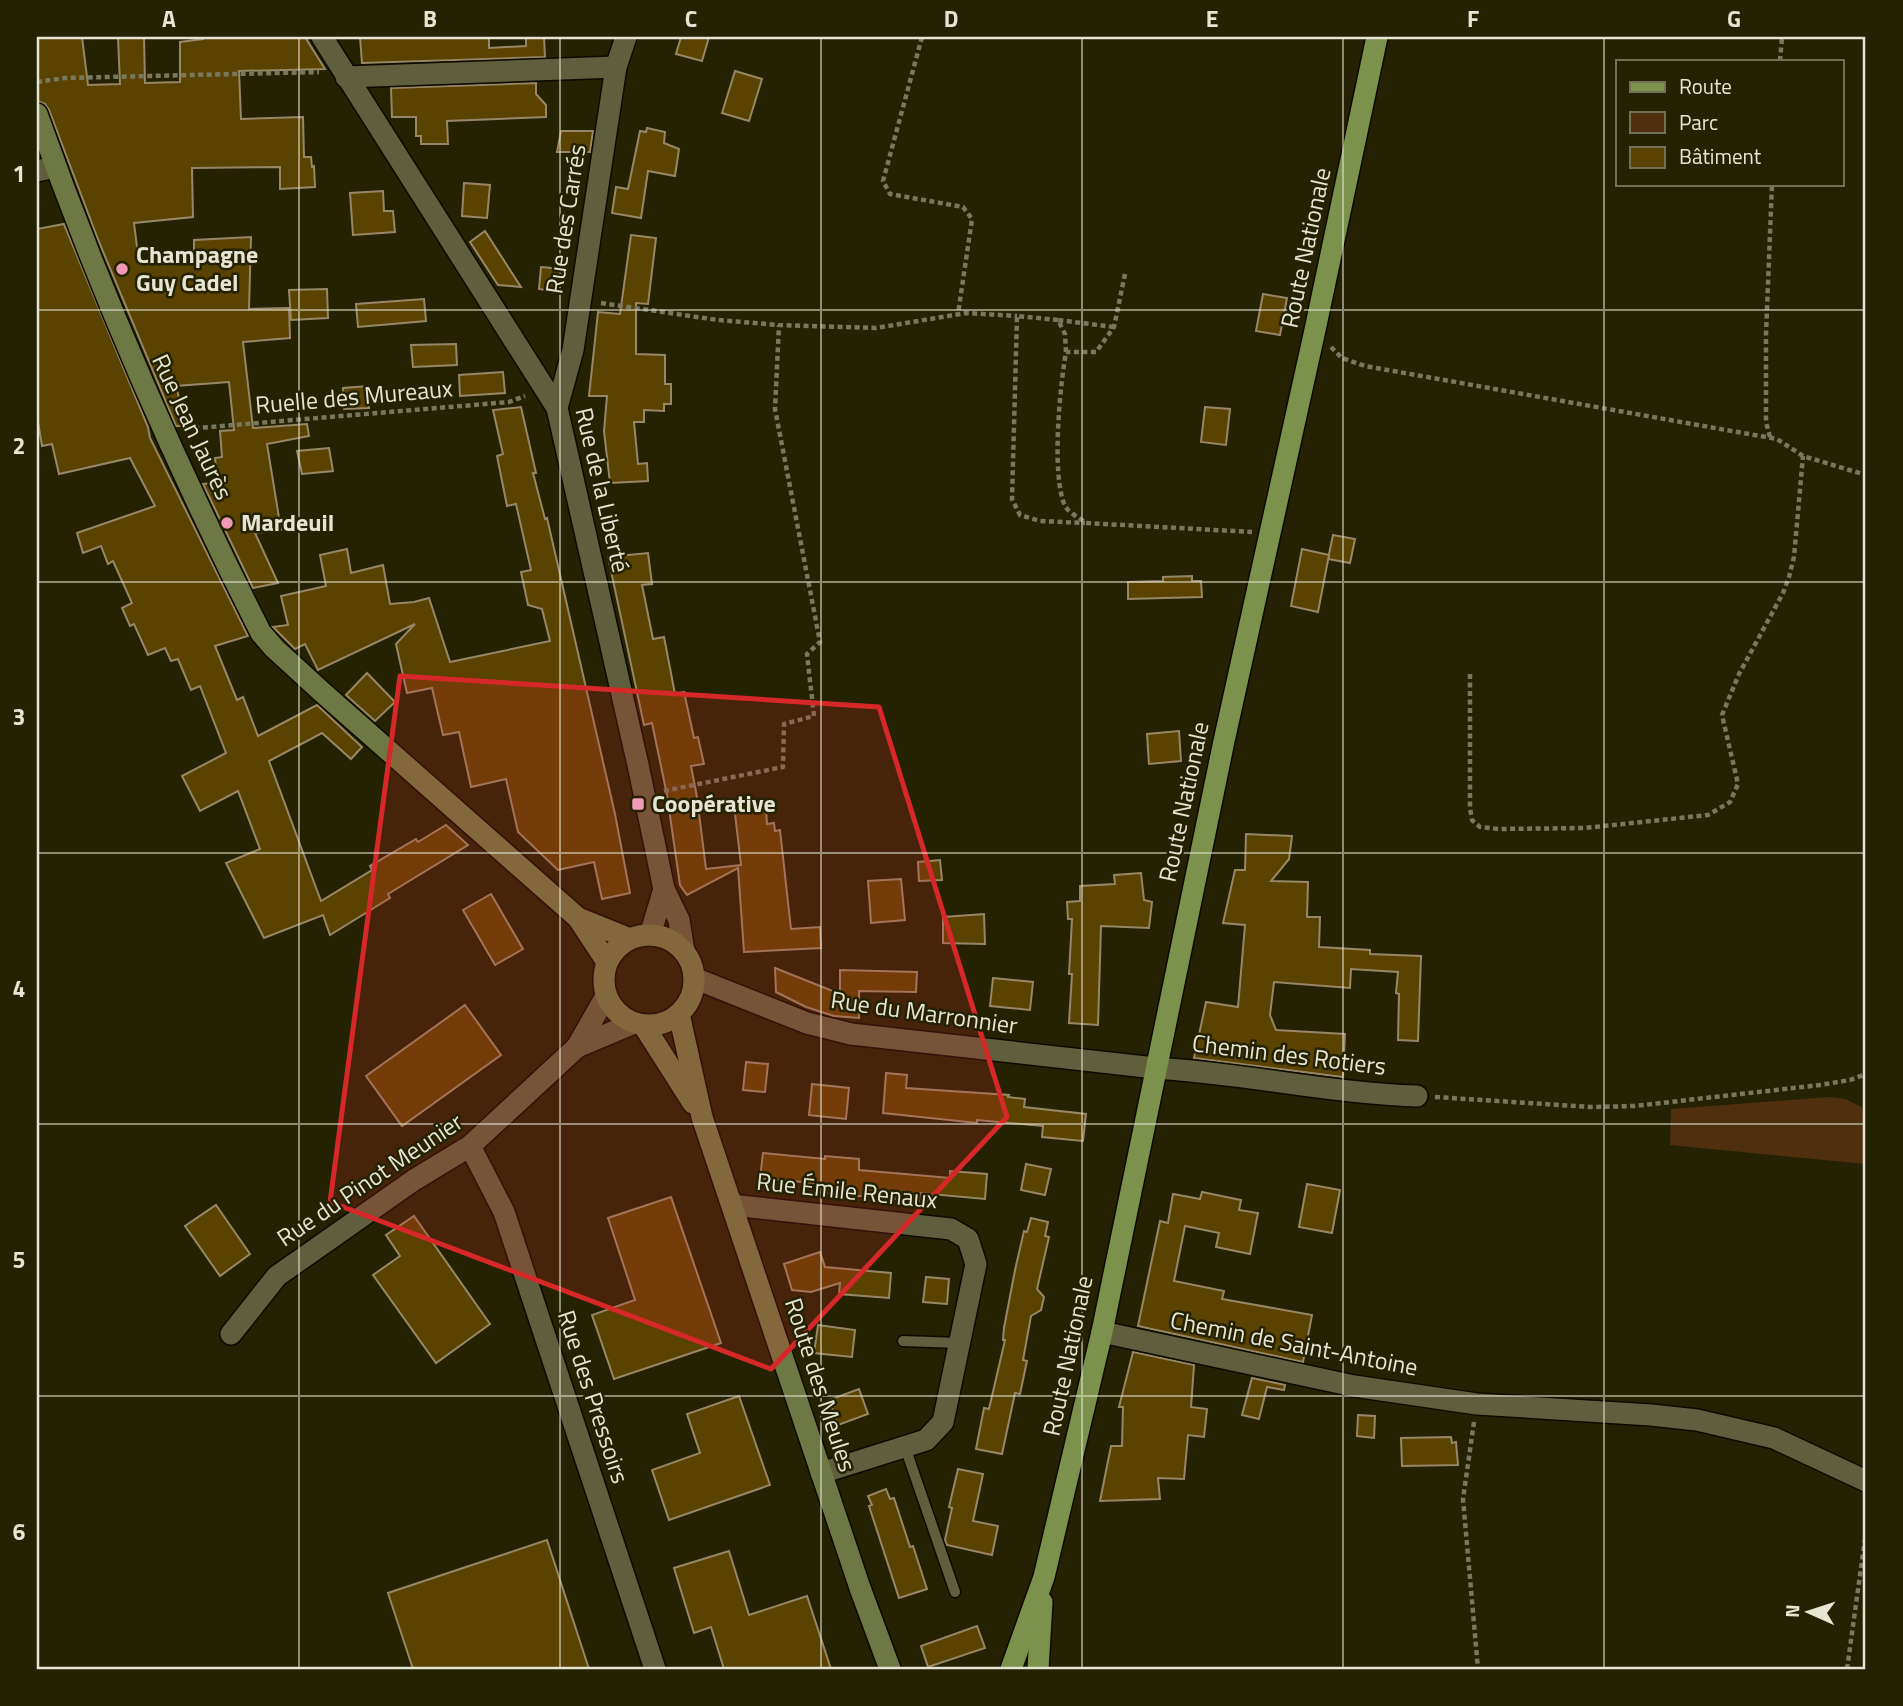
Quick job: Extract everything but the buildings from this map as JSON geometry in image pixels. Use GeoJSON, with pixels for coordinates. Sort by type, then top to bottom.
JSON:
{"type":"FeatureCollection","features":[{"type":"Feature","properties":{"kind":"main road","name":"Route Nationale"},"geometry":{"type":"LineString","coordinates":[[1044,1577],[1101,1332],[1155,1068],[1377,37]]}},
{"type":"Feature","properties":{"kind":"main road"},"geometry":{"type":"LineString","coordinates":[[1010,1669],[1044,1577]]}},
{"type":"Feature","properties":{"kind":"main road"},"geometry":{"type":"LineString","coordinates":[[1038,1669],[1044,1577]]}},
{"type":"Feature","properties":{"kind":"street","name":"Rue de la Liberté"},"geometry":{"type":"LineString","coordinates":[[322,37],[557,408],[664,890],[678,920],[684,951]]}},
{"type":"Feature","properties":{"kind":"street"},"geometry":{"type":"LineString","coordinates":[[345,74],[616,67],[617,37]]}},
{"type":"Feature","properties":{"kind":"street","name":"Rue des Carrés"},"geometry":{"type":"LineString","coordinates":[[557,408],[573,350],[616,67],[626,37]]}},
{"type":"Feature","properties":{"kind":"street","name":"Rue Jean Jaurès"},"geometry":{"type":"LineString","coordinates":[[37,114],[46,169],[79,232],[163,430],[261,633],[322,692],[578,918],[607,962]]}},
{"type":"Feature","properties":{"kind":"street","name":"Rue de la Liberté"},"geometry":{"type":"LineString","coordinates":[[640,937],[664,890]]}},
{"type":"Feature","properties":{"kind":"street","name":"Rue Jean Jaurès"},"geometry":{"type":"LineString","coordinates":[[578,918],[640,937]]}},
{"type":"Feature","properties":{"kind":"street"},"geometry":{"type":"LineString","coordinates":[[640,937],[662,937],[684,951],[690,959],[694,978],[690,1001],[679,1014],[664,1023],[639,1025],[622,1017],[613,1008],[606,996],[603,979],[607,962],[616,948],[640,937]]}},
{"type":"Feature","properties":{"kind":"street","name":"Rue du Marronnier"},"geometry":{"type":"LineString","coordinates":[[694,978],[807,1023],[851,1034],[1155,1068]]}},
{"type":"Feature","properties":{"kind":"street","name":"Rue du Pinot Meunier"},"geometry":{"type":"LineString","coordinates":[[231,1334],[276,1276],[470,1146],[577,1047],[606,996]]}},
{"type":"Feature","properties":{"kind":"street","name":"Route des Meules"},"geometry":{"type":"LineString","coordinates":[[679,1014],[702,1116],[821,1473],[890,1669]]}},
{"type":"Feature","properties":{"kind":"street","name":"Rue du Pinot Meunier"},"geometry":{"type":"LineString","coordinates":[[577,1047],[639,1025]]}},
{"type":"Feature","properties":{"kind":"street","name":"Route des Meules"},"geometry":{"type":"LineString","coordinates":[[639,1025],[702,1116]]}},
{"type":"Feature","properties":{"kind":"street","name":"Chemin des Rotiers"},"geometry":{"type":"LineString","coordinates":[[1155,1068],[1201,1070],[1337,1089],[1417,1096]]}},
{"type":"Feature","properties":{"kind":"street","name":"Rue des Pressoirs"},"geometry":{"type":"LineString","coordinates":[[470,1146],[504,1212],[655,1669]]}},
{"type":"Feature","properties":{"kind":"street","name":"Rue Émile Renaux"},"geometry":{"type":"LineString","coordinates":[[732,1205],[951,1229],[968,1238],[976,1264],[943,1422],[926,1440],[821,1473]]}},
{"type":"Feature","properties":{"kind":"street","name":"Chemin de Saint-Antoine"},"geometry":{"type":"LineString","coordinates":[[1101,1332],[1354,1386],[1477,1404],[1697,1420],[1774,1438],[1866,1481]]}},
{"type":"Feature","properties":{"kind":"lane"},"geometry":{"type":"LineString","coordinates":[[903,1340],[959,1343]]}},
{"type":"Feature","properties":{"kind":"lane"},"geometry":{"type":"LineString","coordinates":[[905,1447],[955,1592]]}},
{"type":"Feature","properties":{"kind":"path"},"geometry":{"type":"LineString","coordinates":[[922,37],[883,181],[890,194],[963,207],[972,219],[958,314]]}},
{"type":"Feature","properties":{"kind":"path"},"geometry":{"type":"LineString","coordinates":[[1780,60],[1782,37]]}},
{"type":"Feature","properties":{"kind":"path"},"geometry":{"type":"LineString","coordinates":[[37,82],[65,78],[345,74]]}},
{"type":"Feature","properties":{"kind":"path"},"geometry":{"type":"LineString","coordinates":[[1770,437],[1766,422],[1766,334],[1772,186]]}},
{"type":"Feature","properties":{"kind":"path"},"geometry":{"type":"LineString","coordinates":[[1066,352],[1096,352],[1114,327],[1125,274]]}},
{"type":"Feature","properties":{"kind":"path"},"geometry":{"type":"LineString","coordinates":[[580,300],[718,320],[779,325],[876,328],[958,314],[1017,316],[1114,327]]}},
{"type":"Feature","properties":{"kind":"path"},"geometry":{"type":"LineString","coordinates":[[1017,316],[1012,499],[1020,515],[1040,521],[1270,533]]}},
{"type":"Feature","properties":{"kind":"path"},"geometry":{"type":"LineString","coordinates":[[1058,320],[1065,334],[1066,352],[1060,388],[1058,482],[1066,508],[1086,523]]}},
{"type":"Feature","properties":{"kind":"path"},"geometry":{"type":"LineString","coordinates":[[645,795],[783,767],[784,724],[814,716],[807,654],[820,642],[775,409],[779,325]]}},
{"type":"Feature","properties":{"kind":"path"},"geometry":{"type":"LineString","coordinates":[[1315,330],[1342,358],[1365,366],[1770,437],[1803,456],[1866,475]]}},
{"type":"Feature","properties":{"kind":"path","name":"Ruelle des Mureaux"},"geometry":{"type":"LineString","coordinates":[[163,430],[509,402],[545,387]]}},
{"type":"Feature","properties":{"kind":"path"},"geometry":{"type":"LineString","coordinates":[[1470,674],[1470,807],[1472,820],[1480,827],[1585,828],[1708,815],[1721,809],[1730,802],[1738,784],[1722,715],[1739,674],[1789,577],[1794,557],[1803,456]]}},
{"type":"Feature","properties":{"kind":"path"},"geometry":{"type":"LineString","coordinates":[[1417,1096],[1565,1107],[1635,1106],[1820,1085],[1850,1080],[1866,1074]]}},
{"type":"Feature","properties":{"kind":"path"},"geometry":{"type":"LineString","coordinates":[[1477,1404],[1463,1499],[1479,1669]]}},
{"type":"Feature","properties":{"kind":"path"},"geometry":{"type":"LineString","coordinates":[[1847,1669],[1866,1532]]}},
{"type":"Feature","properties":{"kind":"highlighted area"},"geometry":{"type":"Polygon","coordinates":[[[400,676],[879,707],[1007,1117],[771,1369],[330,1202],[400,676]]]}},
{"type":"Feature","properties":{"kind":"green space"},"geometry":{"type":"Polygon","coordinates":[[[1830,1097],[1845,1099],[1862,1107],[1866,1126],[1865,1164],[1670,1145],[1671,1109],[1830,1097]]]}},
{"type":"Feature","properties":{"kind":"place","name":"Champagne Guy Cadel"},"geometry":{"type":"Point","coordinates":[122,269]}},
{"type":"Feature","properties":{"kind":"place","name":"Mardeuil"},"geometry":{"type":"Point","coordinates":[227,523]}},
{"type":"Feature","properties":{"kind":"place","name":"Coopérative"},"geometry":{"type":"Point","coordinates":[638,804]}}]}
